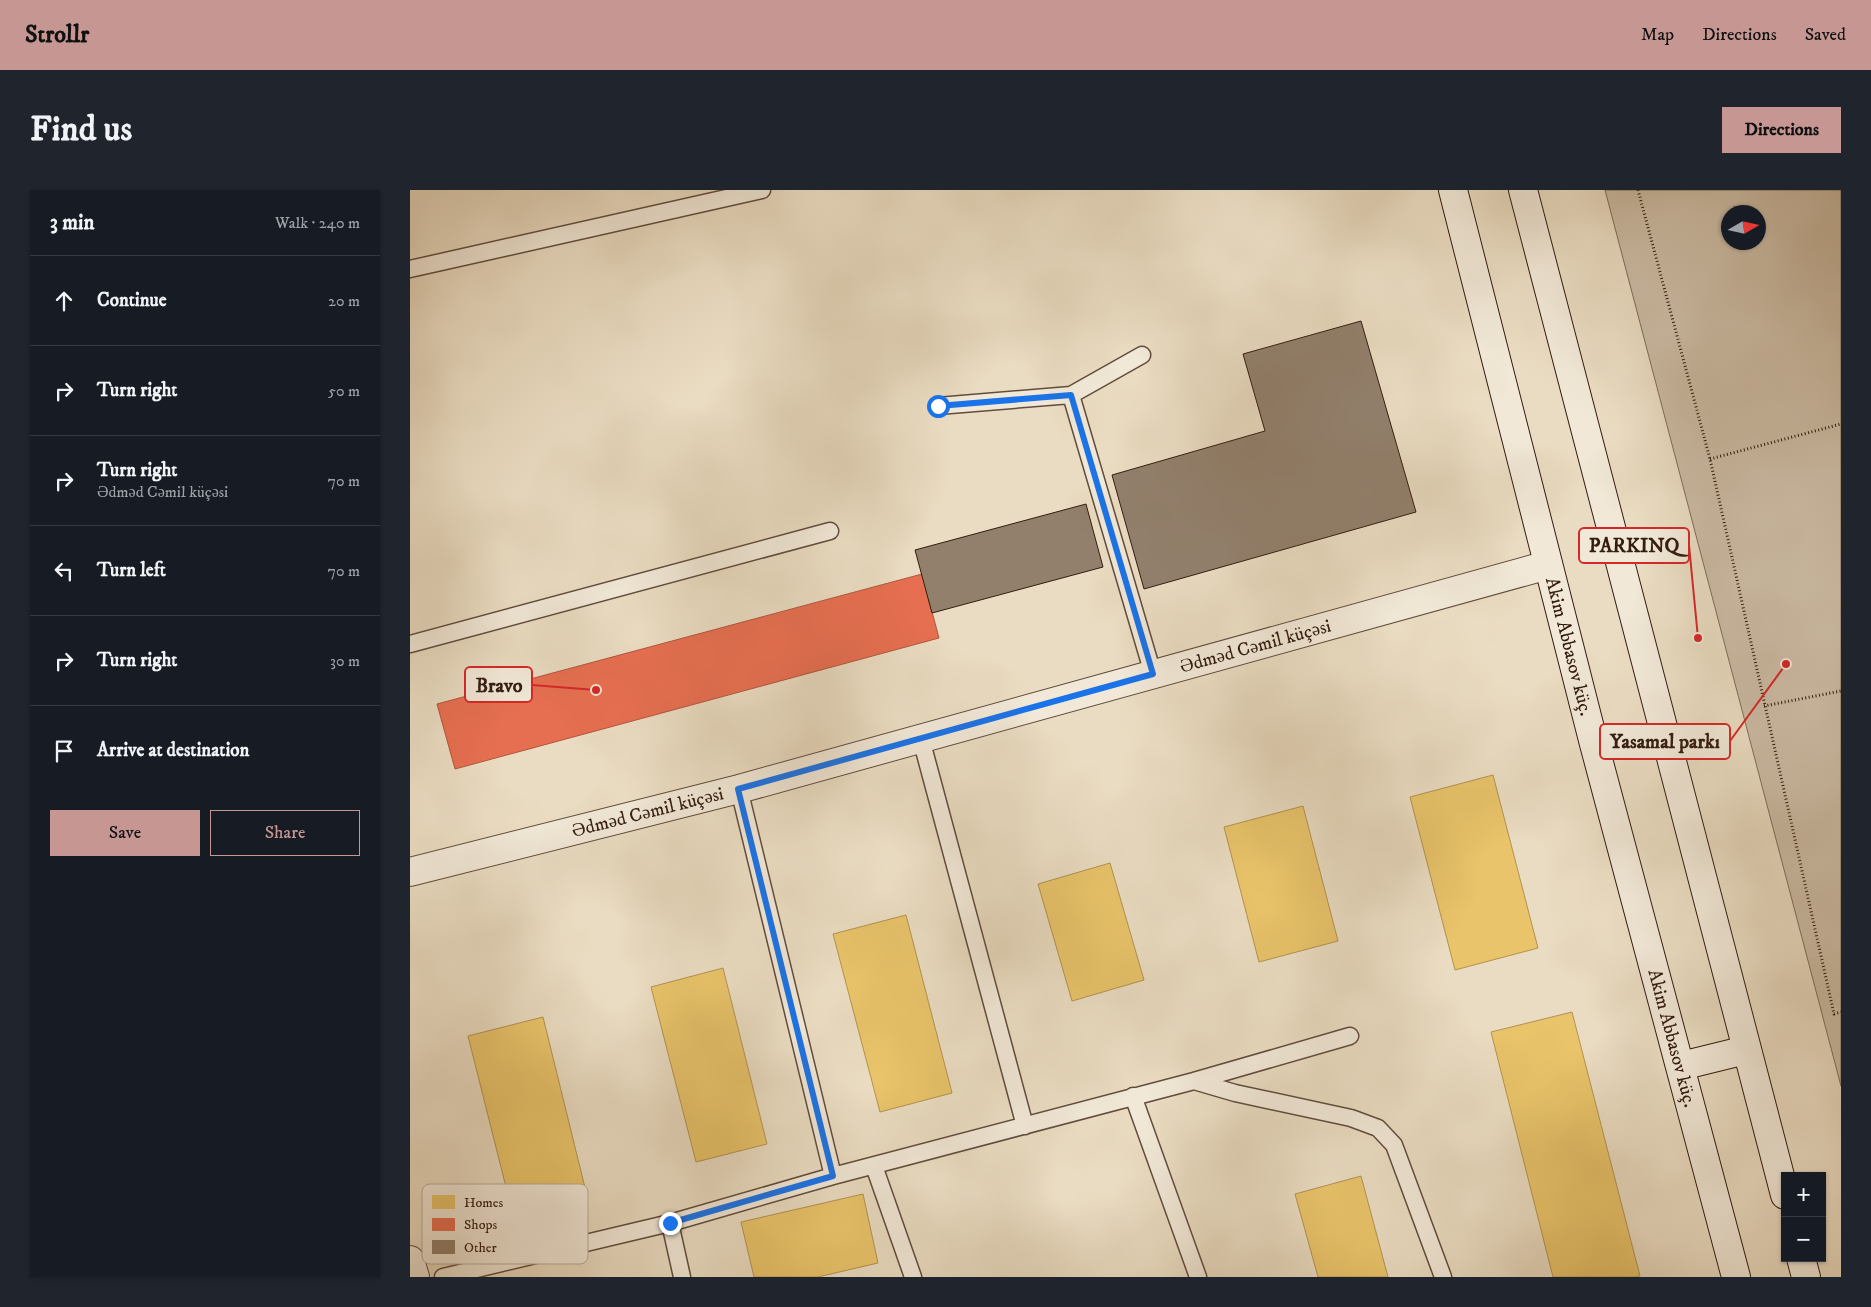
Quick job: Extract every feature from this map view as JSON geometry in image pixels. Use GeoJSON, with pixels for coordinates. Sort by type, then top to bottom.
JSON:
{"type":"FeatureCollection","features":[{"type":"Feature","properties":{"kind":"main road","name":"Akim Abbasov küç."},"geometry":{"type":"LineString","coordinates":[[1453,190],[1548,565],[1736,1277]]}},
{"type":"Feature","properties":{"kind":"main road"},"geometry":{"type":"LineString","coordinates":[[1523,190],[1781,1180]]}},
{"type":"Feature","properties":{"kind":"main road","name":"Ədməd Cəmil küçəsi"},"geometry":{"type":"LineString","coordinates":[[410,872],[738,789],[921,740],[1548,565]]}},
{"type":"Feature","properties":{"kind":"main road"},"geometry":{"type":"LineString","coordinates":[[1681,1066],[1746,1050]]}},
{"type":"Feature","properties":{"kind":"main road"},"geometry":{"type":"LineString","coordinates":[[410,1260],[414,1277]]}},
{"type":"Feature","properties":{"kind":"main road"},"geometry":{"type":"LineString","coordinates":[[1803,1262],[1806,1277]]}},
{"type":"Feature","properties":{"kind":"lane"},"geometry":{"type":"LineString","coordinates":[[410,269],[762,190]]}},
{"type":"Feature","properties":{"kind":"lane"},"geometry":{"type":"LineString","coordinates":[[938,406],[1071,395],[1142,354]]}},
{"type":"Feature","properties":{"kind":"lane"},"geometry":{"type":"LineString","coordinates":[[1071,395],[1153,674]]}},
{"type":"Feature","properties":{"kind":"lane"},"geometry":{"type":"LineString","coordinates":[[410,644],[830,531]]}},
{"type":"Feature","properties":{"kind":"lane"},"geometry":{"type":"LineString","coordinates":[[921,740],[1025,1126]]}},
{"type":"Feature","properties":{"kind":"lane"},"geometry":{"type":"LineString","coordinates":[[738,789],[833,1176]]}},
{"type":"Feature","properties":{"kind":"lane"},"geometry":{"type":"LineString","coordinates":[[588,1243],[670,1223],[833,1176],[1194,1081],[1350,1036]]}},
{"type":"Feature","properties":{"kind":"lane"},"geometry":{"type":"LineString","coordinates":[[1194,1081],[1236,1093],[1351,1118],[1378,1128],[1394,1145],[1443,1277]]}},
{"type":"Feature","properties":{"kind":"lane"},"geometry":{"type":"LineString","coordinates":[[1133,1096],[1198,1277]]}},
{"type":"Feature","properties":{"kind":"lane"},"geometry":{"type":"LineString","coordinates":[[874,1166],[913,1277]]}},
{"type":"Feature","properties":{"kind":"lane"},"geometry":{"type":"LineString","coordinates":[[670,1223],[682,1277]]}},
{"type":"Feature","properties":{"kind":"lane"},"geometry":{"type":"LineString","coordinates":[[443,1277],[498,1264]]}},
{"type":"Feature","properties":{"kind":"path"},"geometry":{"type":"LineString","coordinates":[[1638,190],[1710,459],[1834,1014],[1841,1012]]}},
{"type":"Feature","properties":{"kind":"path"},"geometry":{"type":"LineString","coordinates":[[1710,459],[1841,424]]}},
{"type":"Feature","properties":{"kind":"path"},"geometry":{"type":"LineString","coordinates":[[1764,706],[1841,691]]}},
{"type":"Feature","properties":{"kind":"shaded area"},"geometry":{"type":"Polygon","coordinates":[[[1605,190],[1841,190],[1841,1086],[1605,190]]]}},
{"type":"Feature","properties":{"kind":"building: Homes"},"geometry":{"type":"Polygon","coordinates":[[[1493,775],[1538,948],[1455,970],[1410,797],[1493,775]]]}},
{"type":"Feature","properties":{"kind":"building: Homes"},"geometry":{"type":"Polygon","coordinates":[[[1303,806],[1338,941],[1259,962],[1224,827],[1303,806]]]}},
{"type":"Feature","properties":{"kind":"building: Homes"},"geometry":{"type":"Polygon","coordinates":[[[1110,863],[1144,980],[1072,1001],[1038,884],[1110,863]]]}},
{"type":"Feature","properties":{"kind":"building: Homes"},"geometry":{"type":"Polygon","coordinates":[[[906,915],[952,1093],[880,1112],[833,934],[906,915]]]}},
{"type":"Feature","properties":{"kind":"building: Homes"},"geometry":{"type":"Polygon","coordinates":[[[723,968],[767,1144],[696,1162],[651,987],[723,968]]]}},
{"type":"Feature","properties":{"kind":"building: Homes"},"geometry":{"type":"Polygon","coordinates":[[[1572,1012],[1640,1276],[1553,1277],[1491,1032],[1572,1012]]]}},
{"type":"Feature","properties":{"kind":"building: Homes"},"geometry":{"type":"Polygon","coordinates":[[[543,1017],[584,1184],[505,1184],[468,1036],[543,1017]]]}},
{"type":"Feature","properties":{"kind":"building: Homes"},"geometry":{"type":"Polygon","coordinates":[[[1361,1176],[1388,1277],[1318,1277],[1295,1194],[1361,1176]]]}},
{"type":"Feature","properties":{"kind":"building: Homes"},"geometry":{"type":"Polygon","coordinates":[[[863,1194],[878,1263],[818,1277],[754,1277],[741,1222],[863,1194]]]}},
{"type":"Feature","properties":{"kind":"building: Shops"},"geometry":{"type":"Polygon","coordinates":[[[922,574],[939,638],[455,769],[437,704],[922,574]]]}},
{"type":"Feature","properties":{"kind":"building: Other"},"geometry":{"type":"Polygon","coordinates":[[[1361,321],[1416,512],[1144,589],[1112,475],[1265,431],[1243,354],[1361,321]]]}},
{"type":"Feature","properties":{"kind":"building: Other"},"geometry":{"type":"Polygon","coordinates":[[[1086,504],[1103,567],[932,613],[915,550],[1086,504]]]}},
{"type":"Feature","properties":{"kind":"place","name":"PARKINQ"},"geometry":{"type":"Point","coordinates":[1698,638]}},
{"type":"Feature","properties":{"kind":"place","name":"Yasamal parkı"},"geometry":{"type":"Point","coordinates":[1786,664]}},
{"type":"Feature","properties":{"kind":"place","name":"Bravo"},"geometry":{"type":"Point","coordinates":[596,690]}},
{"type":"Feature","properties":{"kind":"route"},"geometry":{"type":"LineString","coordinates":[[670,1223],[833,1176],[738,789],[921,740],[1153,674],[1071,395],[938,406]]}}]}
